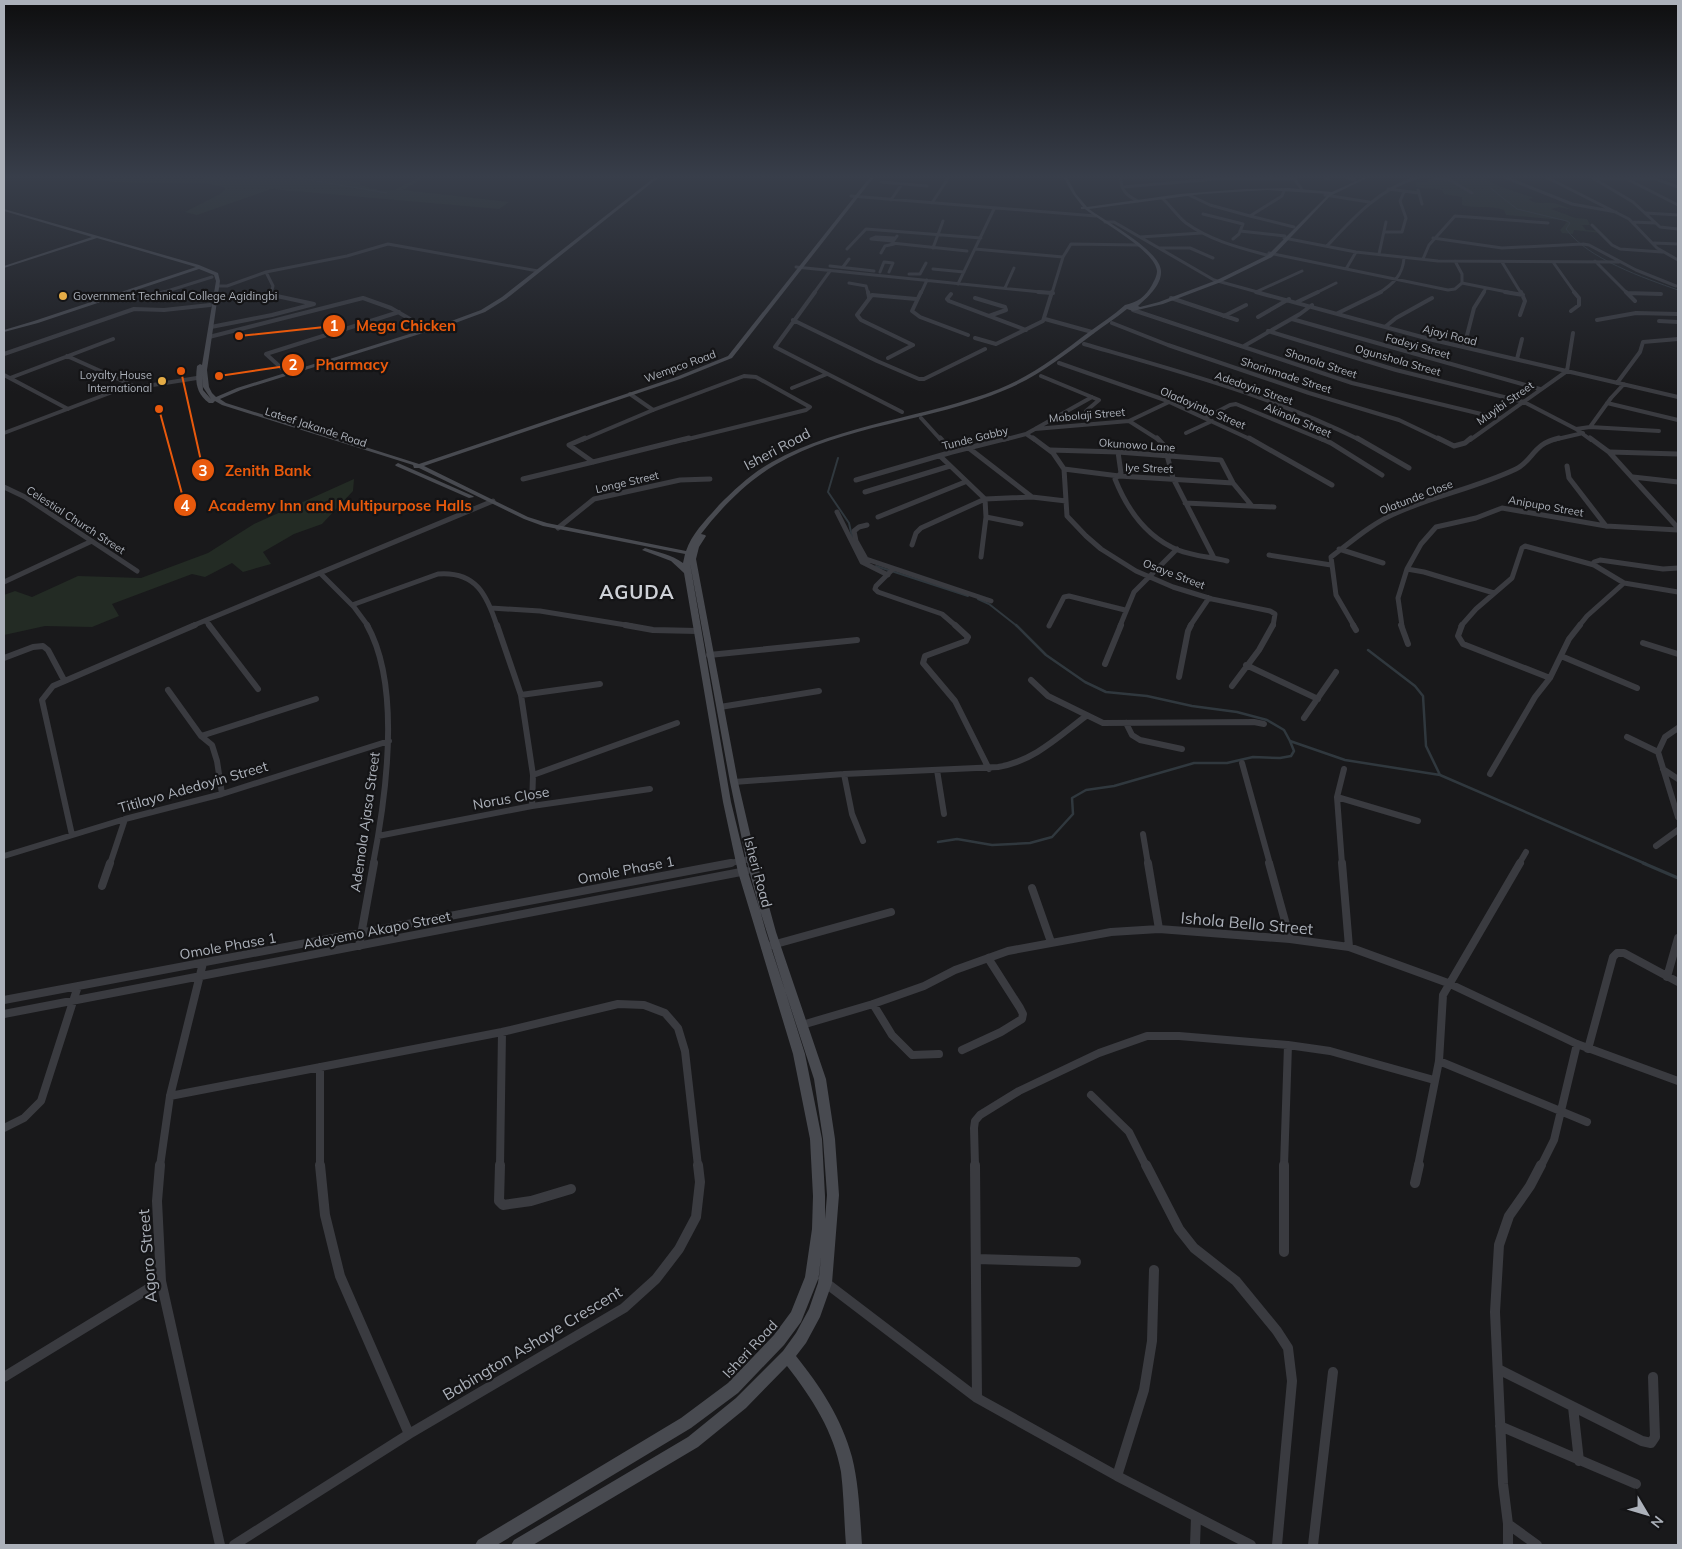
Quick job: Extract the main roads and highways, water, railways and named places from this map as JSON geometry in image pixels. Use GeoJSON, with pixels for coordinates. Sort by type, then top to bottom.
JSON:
{"type":"FeatureCollection","features":[{"type":"Feature","properties":{"kind":"main road"},"geometry":{"type":"LineString","coordinates":[[4,266],[54,249]]}},
{"type":"Feature","properties":{"kind":"main road"},"geometry":{"type":"LineString","coordinates":[[137,249],[216,274],[218,278],[210,327],[204,384],[210,398]]}},
{"type":"Feature","properties":{"kind":"main road"},"geometry":{"type":"LineString","coordinates":[[196,267],[212,277],[210,304],[202,338],[198,378],[201,394],[210,398],[474,315],[491,306],[566,249]]}},
{"type":"Feature","properties":{"kind":"main road","name":"Wempco Road"},"geometry":{"type":"LineString","coordinates":[[413,467],[722,361],[734,354],[813,249]]}},
{"type":"Feature","properties":{"kind":"main road","name":"Wempco Road"},"geometry":{"type":"LineString","coordinates":[[799,268],[814,249]]}},
{"type":"Feature","properties":{"kind":"main road","name":"Isheri Road"},"geometry":{"type":"LineString","coordinates":[[519,1545],[693,1442],[741,1404],[788,1356],[801,1338],[815,1312],[825,1283],[832,1195],[829,1140],[820,1079],[775,944],[751,859],[690,556],[728,504],[748,486],[777,466],[831,442],[921,418],[992,396],[1041,376],[1133,308],[1151,289],[1159,270],[1156,260],[1142,249]]}},
{"type":"Feature","properties":{"kind":"main road"},"geometry":{"type":"LineString","coordinates":[[1133,308],[1172,298],[1217,280],[1269,254],[1274,249]]}},
{"type":"Feature","properties":{"kind":"main road"},"geometry":{"type":"LineString","coordinates":[[4,330],[196,267]]}},
{"type":"Feature","properties":{"kind":"main road","name":"Isheri Road"},"geometry":{"type":"LineString","coordinates":[[483,1545],[686,1423],[733,1388],[779,1340],[796,1317],[812,1277],[819,1221],[816,1139],[799,1054],[764,947],[740,861],[727,802],[688,575],[690,556],[695,538],[731,494],[752,477],[780,460],[821,441],[992,396],[1033,376],[1053,363],[1092,332],[1133,308]]}},
{"type":"Feature","properties":{"kind":"main road","name":"Wempco Road"},"geometry":{"type":"LineString","coordinates":[[413,467],[676,377]]}},
{"type":"Feature","properties":{"kind":"main road","name":"Lateef Jakande Road"},"geometry":{"type":"LineString","coordinates":[[210,398],[225,409],[428,470],[489,503],[526,518],[558,528],[690,556]]}},
{"type":"Feature","properties":{"kind":"main road"},"geometry":{"type":"LineString","coordinates":[[428,470],[428,466],[433,461]]}},
{"type":"Feature","properties":{"kind":"main road","name":"Lateef Jakande Road"},"geometry":{"type":"LineString","coordinates":[[413,467],[540,528],[642,549],[690,556]]}},
{"type":"Feature","properties":{"kind":"main road"},"geometry":{"type":"LineString","coordinates":[[642,549],[679,562],[688,575]]}},
{"type":"Feature","properties":{"kind":"main road"},"geometry":{"type":"LineString","coordinates":[[788,1327],[801,1338]]}},
{"type":"Feature","properties":{"kind":"main road"},"geometry":{"type":"LineString","coordinates":[[788,1356],[819,1398],[838,1436],[848,1471],[854,1545]]}},
{"type":"Feature","properties":{"kind":"waterway"},"geometry":{"type":"LineString","coordinates":[[1587,249],[1633,273],[1678,290]]}},
{"type":"Feature","properties":{"kind":"waterway"},"geometry":{"type":"LineString","coordinates":[[838,458],[828,492],[849,523],[853,541]]}},
{"type":"Feature","properties":{"kind":"waterway"},"geometry":{"type":"LineString","coordinates":[[876,566],[968,596]]}},
{"type":"Feature","properties":{"kind":"waterway"},"geometry":{"type":"LineString","coordinates":[[978,599],[989,604],[1017,626]]}},
{"type":"Feature","properties":{"kind":"waterway"},"geometry":{"type":"LineString","coordinates":[[1017,626],[1046,655],[1085,682],[1106,692],[1147,696],[1192,706],[1237,712],[1267,720],[1284,730],[1290,741]]}},
{"type":"Feature","properties":{"kind":"waterway"},"geometry":{"type":"LineString","coordinates":[[1368,650],[1415,686],[1423,696],[1426,746],[1440,775]]}},
{"type":"Feature","properties":{"kind":"waterway"},"geometry":{"type":"LineString","coordinates":[[938,842],[957,839],[992,845],[1030,843],[1052,837],[1073,814],[1072,798],[1086,790],[1114,786],[1194,763],[1227,763],[1253,757],[1280,758],[1291,756],[1294,751],[1290,741]]}},
{"type":"Feature","properties":{"kind":"waterway"},"geometry":{"type":"LineString","coordinates":[[1290,741],[1345,760],[1440,775]]}},
{"type":"Feature","properties":{"kind":"waterway"},"geometry":{"type":"LineString","coordinates":[[1440,775],[1646,864]]}},
{"type":"Feature","properties":{"kind":"waterway"},"geometry":{"type":"LineString","coordinates":[[1643,863],[1678,878]]}},
{"type":"Feature","properties":{"kind":"place","name":"Government Technical College Agidingbi"},"geometry":{"type":"Point","coordinates":[63,296]}},
{"type":"Feature","properties":{"kind":"place","name":"Mega Chicken"},"geometry":{"type":"Point","coordinates":[239,336]}},
{"type":"Feature","properties":{"kind":"place","name":"Zenith Bank"},"geometry":{"type":"Point","coordinates":[181,371]}},
{"type":"Feature","properties":{"kind":"place","name":"Pharmacy"},"geometry":{"type":"Point","coordinates":[219,376]}},
{"type":"Feature","properties":{"kind":"place","name":"Loyalty House International"},"geometry":{"type":"Point","coordinates":[162,381]}},
{"type":"Feature","properties":{"kind":"place","name":"Academy Inn and Multipurpose Halls"},"geometry":{"type":"Point","coordinates":[159,409]}},
{"type":"Feature","properties":{"kind":"district","name":"AGUDA"},"geometry":{"type":"Point","coordinates":[637,592]}}]}
